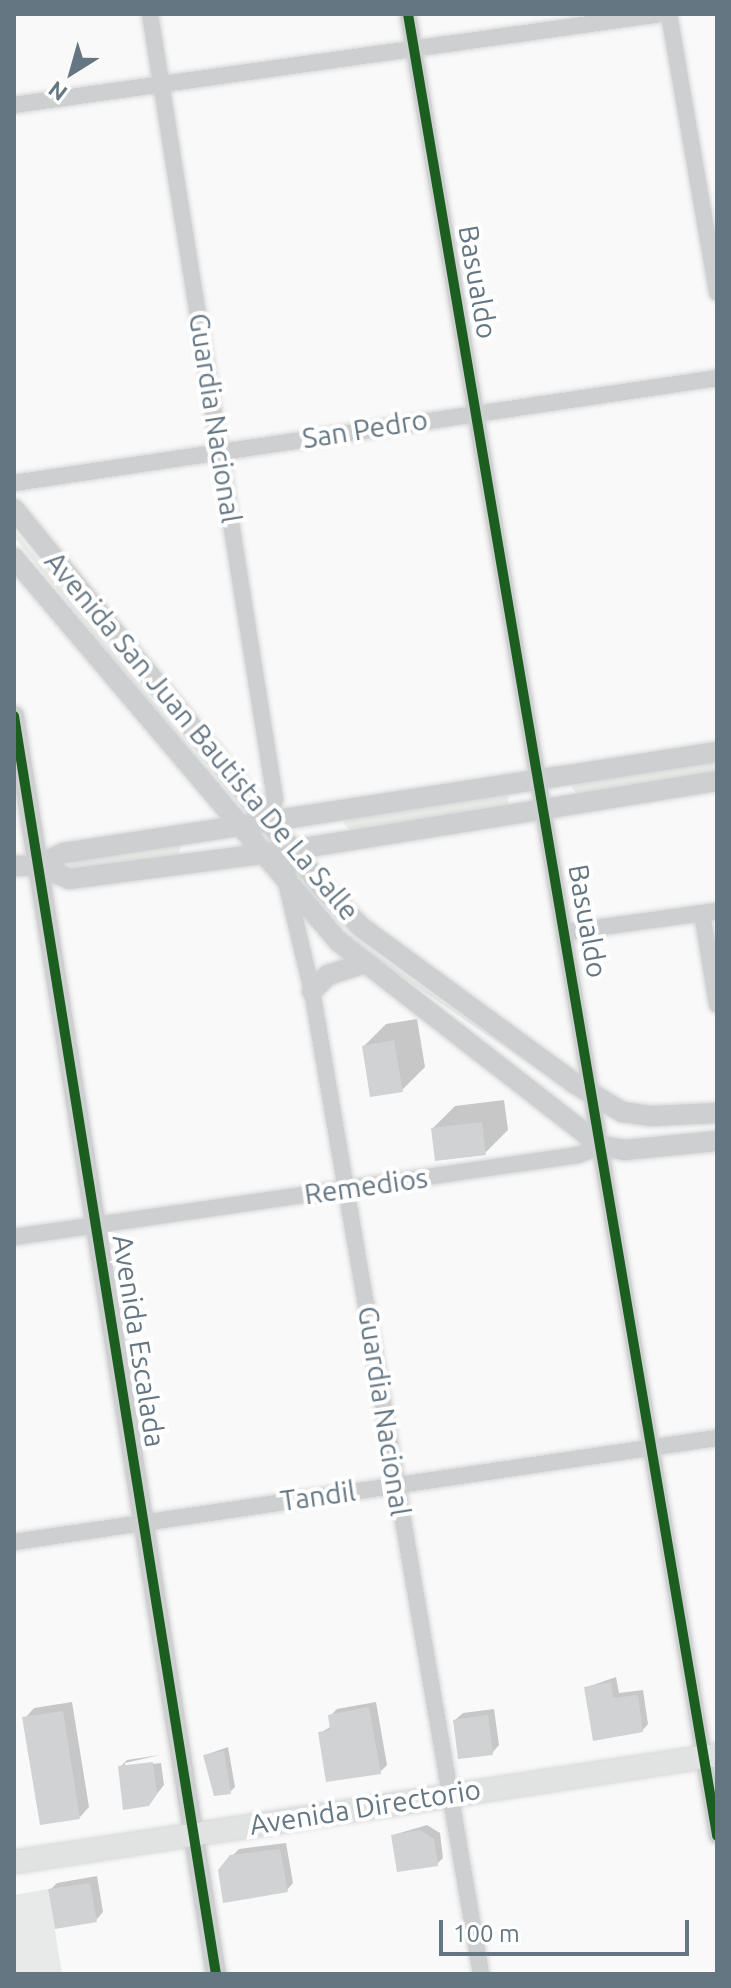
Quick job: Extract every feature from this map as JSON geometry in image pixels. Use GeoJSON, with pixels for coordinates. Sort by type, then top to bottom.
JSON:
{"type":"FeatureCollection","features":[{"type":"Feature","properties":{"kind":"main road","name":"Avenida Directorio"},"geometry":{"type":"LineString","coordinates":[[14,1862],[449,1793],[710,1756]]}},
{"type":"Feature","properties":{"kind":"street","name":"Guardia Nacional"},"geometry":{"type":"LineString","coordinates":[[150,14],[275,799],[268,822]]}},
{"type":"Feature","properties":{"kind":"street","name":"Basualdo"},"geometry":{"type":"LineString","coordinates":[[408,14],[567,932],[652,1447],[710,1756],[717,1836]]}},
{"type":"Feature","properties":{"kind":"street"},"geometry":{"type":"LineString","coordinates":[[14,105],[661,14]]}},
{"type":"Feature","properties":{"kind":"street"},"geometry":{"type":"LineString","coordinates":[[669,14],[717,293]]}},
{"type":"Feature","properties":{"kind":"street","name":"San Pedro"},"geometry":{"type":"LineString","coordinates":[[14,483],[717,378]]}},
{"type":"Feature","properties":{"kind":"street","name":"Avenida San Juan Bautista De La Salle"},"geometry":{"type":"LineString","coordinates":[[14,509],[291,850],[361,927],[593,1096]]}},
{"type":"Feature","properties":{"kind":"street","name":"Avenida San Juan Bautista De La Salle"},"geometry":{"type":"LineString","coordinates":[[14,558],[260,852],[365,963],[601,1146]]}},
{"type":"Feature","properties":{"kind":"street","name":"Avenida Escalada"},"geometry":{"type":"LineString","coordinates":[[14,716],[216,1974]]}},
{"type":"Feature","properties":{"kind":"street"},"geometry":{"type":"LineString","coordinates":[[14,866],[38,865],[64,853],[717,752]]}},
{"type":"Feature","properties":{"kind":"street"},"geometry":{"type":"LineString","coordinates":[[38,865],[69,879],[291,850],[717,781]]}},
{"type":"Feature","properties":{"kind":"street","name":"Guardia Nacional"},"geometry":{"type":"LineString","coordinates":[[291,850],[286,882],[312,991],[481,1974]]}},
{"type":"Feature","properties":{"kind":"street"},"geometry":{"type":"LineString","coordinates":[[567,932],[710,912],[717,1005]]}},
{"type":"Feature","properties":{"kind":"street"},"geometry":{"type":"LineString","coordinates":[[312,991],[328,975],[365,963]]}},
{"type":"Feature","properties":{"kind":"street"},"geometry":{"type":"LineString","coordinates":[[593,1096],[622,1112],[652,1116],[717,1113]]}},
{"type":"Feature","properties":{"kind":"street","name":"Remedios"},"geometry":{"type":"LineString","coordinates":[[14,1237],[578,1155],[601,1146],[625,1150],[717,1141]]}},
{"type":"Feature","properties":{"kind":"street","name":"Tandil"},"geometry":{"type":"LineString","coordinates":[[14,1542],[717,1438]]}},
{"type":"Feature","properties":{"kind":"shaded area"},"geometry":{"type":"Polygon","coordinates":[[[14,530],[233,800],[228,801],[14,537],[14,530]]]}},
{"type":"Feature","properties":{"kind":"shaded area"},"geometry":{"type":"Polygon","coordinates":[[[717,759],[717,773],[578,794],[572,788],[573,783],[717,759]]]}},
{"type":"Feature","properties":{"kind":"shaded area"},"geometry":{"type":"Polygon","coordinates":[[[509,793],[508,805],[350,830],[344,824],[344,819],[509,793]]]}},
{"type":"Feature","properties":{"kind":"shaded area"},"geometry":{"type":"Polygon","coordinates":[[[181,845],[178,856],[72,870],[70,865],[72,860],[181,845]]]}},
{"type":"Feature","properties":{"kind":"shaded area"},"geometry":{"type":"Polygon","coordinates":[[[324,912],[344,931],[546,1075],[343,937],[324,912]]]}},
{"type":"Feature","properties":{"kind":"shaded area"},"geometry":{"type":"Polygon","coordinates":[[[48,1889],[62,1974],[14,1974],[14,1895],[48,1889]]]}},
{"type":"Feature","properties":{"kind":"building"},"geometry":{"type":"Polygon","coordinates":[[[394,1040],[403,1092],[370,1097],[362,1046],[394,1040]]]}},
{"type":"Feature","properties":{"kind":"building"},"geometry":{"type":"Polygon","coordinates":[[[482,1122],[486,1155],[435,1161],[431,1128],[482,1122]]]}},
{"type":"Feature","properties":{"kind":"building"},"geometry":{"type":"Polygon","coordinates":[[[611,1682],[613,1698],[638,1695],[643,1732],[593,1741],[584,1687],[611,1682]]]}},
{"type":"Feature","properties":{"kind":"building"},"geometry":{"type":"Polygon","coordinates":[[[369,1707],[381,1774],[326,1782],[318,1732],[330,1730],[328,1715],[369,1707]]]}},
{"type":"Feature","properties":{"kind":"building"},"geometry":{"type":"Polygon","coordinates":[[[63,1711],[80,1819],[40,1825],[22,1717],[63,1711]]]}},
{"type":"Feature","properties":{"kind":"building"},"geometry":{"type":"Polygon","coordinates":[[[488,1715],[493,1755],[458,1759],[453,1720],[488,1715]]]}},
{"type":"Feature","properties":{"kind":"building"},"geometry":{"type":"Polygon","coordinates":[[[224,1751],[231,1794],[214,1796],[203,1755],[224,1751]]]}},
{"type":"Feature","properties":{"kind":"building"},"geometry":{"type":"Polygon","coordinates":[[[153,1762],[157,1794],[149,1806],[123,1810],[118,1766],[153,1762]]]}},
{"type":"Feature","properties":{"kind":"building"},"geometry":{"type":"Polygon","coordinates":[[[420,1830],[434,1839],[438,1866],[397,1872],[391,1835],[420,1830]]]}},
{"type":"Feature","properties":{"kind":"building"},"geometry":{"type":"Polygon","coordinates":[[[280,1849],[288,1892],[223,1903],[218,1870],[230,1855],[280,1849]]]}},
{"type":"Feature","properties":{"kind":"building"},"geometry":{"type":"Polygon","coordinates":[[[90,1883],[97,1922],[55,1929],[48,1889],[90,1883]]]}},
{"type":"Feature","properties":{"kind":"cycle path"},"geometry":{"type":"LineString","coordinates":[[408,14],[717,1836]]}},
{"type":"Feature","properties":{"kind":"cycle path"},"geometry":{"type":"LineString","coordinates":[[14,716],[216,1974]]}}]}
